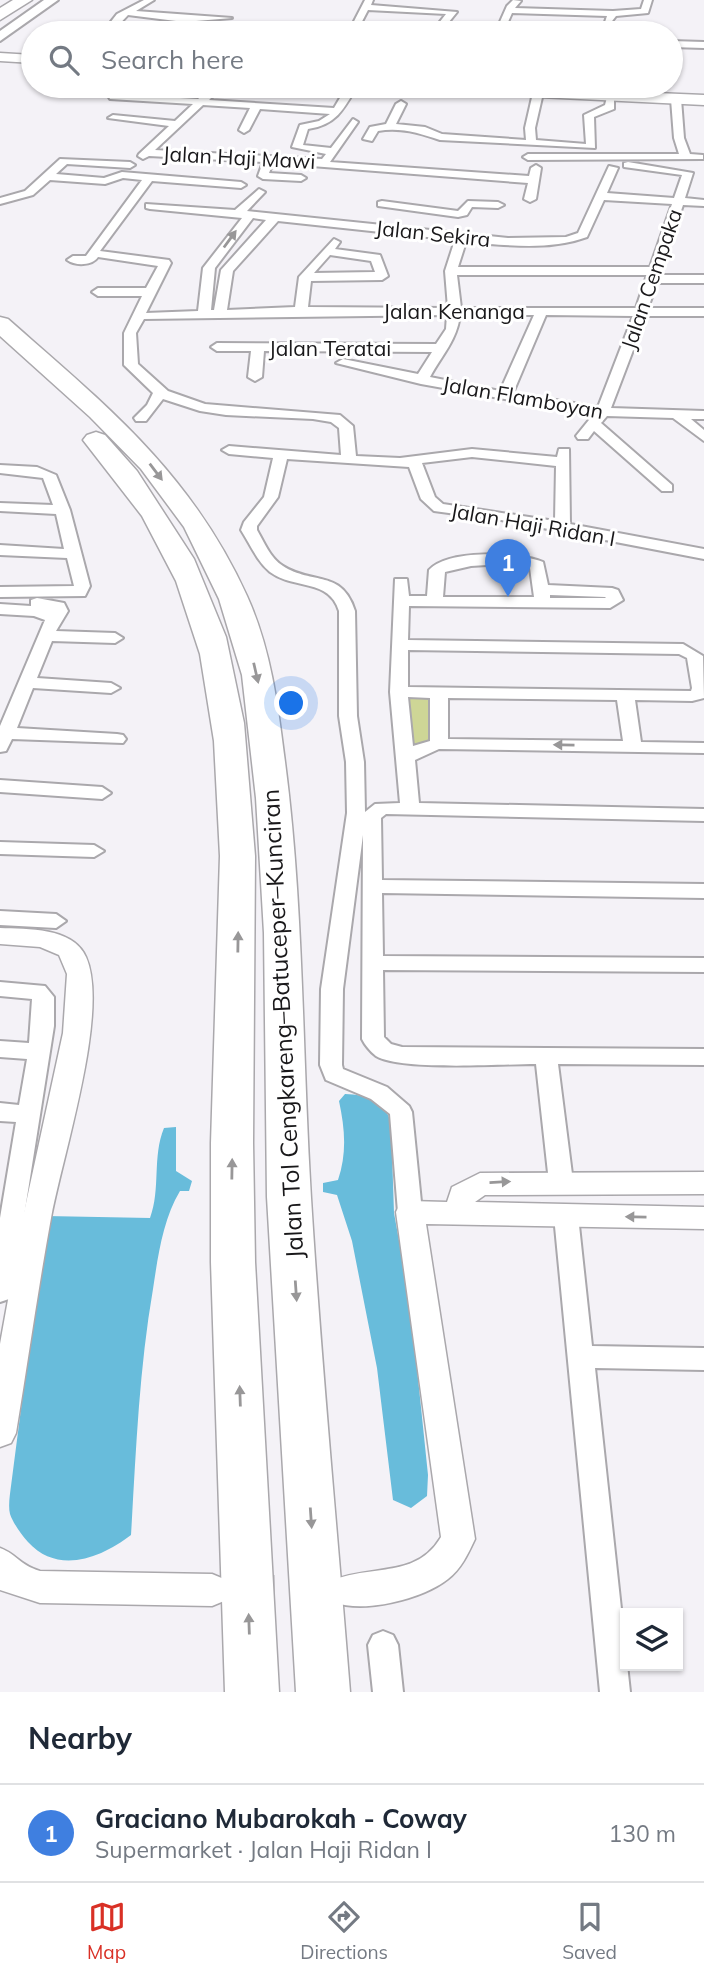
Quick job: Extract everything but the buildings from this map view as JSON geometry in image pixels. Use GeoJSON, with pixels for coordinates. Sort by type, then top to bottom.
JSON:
{"type":"FeatureCollection","features":[{"type":"Feature","properties":{"kind":"highway","name":"Jalan Tol Cengkareng–Batuceper–Kunciran"},"geometry":{"type":"LineString","coordinates":[[0,324],[99,412],[150,463],[197,526],[234,599],[258,675],[273,798],[282,933],[289,1197],[323,1692]]}},
{"type":"Feature","properties":{"kind":"highway","name":"Jalan Tol Cengkareng–Batuceper–Kunciran"},"geometry":{"type":"LineString","coordinates":[[0,352],[72,414],[123,468],[165,532],[200,603],[222,680],[237,798],[238,932],[232,1199],[252,1692]]}},
{"type":"Feature","properties":{"kind":"main road"},"geometry":{"type":"LineString","coordinates":[[22,21],[52,0]]}},
{"type":"Feature","properties":{"kind":"main road"},"geometry":{"type":"LineString","coordinates":[[0,37],[21,22]]}},
{"type":"Feature","properties":{"kind":"main road"},"geometry":{"type":"LineString","coordinates":[[0,58],[21,60]]}},
{"type":"Feature","properties":{"kind":"main road"},"geometry":{"type":"LineString","coordinates":[[683,97],[704,99]]}},
{"type":"Feature","properties":{"kind":"main road"},"geometry":{"type":"LineString","coordinates":[[668,98],[704,99]]}},
{"type":"Feature","properties":{"kind":"street"},"geometry":{"type":"LineString","coordinates":[[116,21],[150,0]]}},
{"type":"Feature","properties":{"kind":"street"},"geometry":{"type":"LineString","coordinates":[[504,21],[509,10],[519,0]]}},
{"type":"Feature","properties":{"kind":"street"},"geometry":{"type":"LineString","coordinates":[[509,10],[643,12],[648,0]]}},
{"type":"Feature","properties":{"kind":"street"},"geometry":{"type":"LineString","coordinates":[[358,21],[368,3],[453,12],[445,21]]}},
{"type":"Feature","properties":{"kind":"street"},"geometry":{"type":"LineString","coordinates":[[129,13],[184,19],[228,18]]}},
{"type":"Feature","properties":{"kind":"street"},"geometry":{"type":"LineString","coordinates":[[610,21],[613,13]]}},
{"type":"Feature","properties":{"kind":"street"},"geometry":{"type":"LineString","coordinates":[[683,44],[704,45]]}},
{"type":"Feature","properties":{"kind":"street"},"geometry":{"type":"LineString","coordinates":[[135,98],[338,111]]}},
{"type":"Feature","properties":{"kind":"street"},"geometry":{"type":"LineString","coordinates":[[122,175],[205,98]]}},
{"type":"Feature","properties":{"kind":"street"},"geometry":{"type":"LineString","coordinates":[[334,152],[297,147],[304,127],[324,123],[338,111],[345,98]]}},
{"type":"Feature","properties":{"kind":"street"},"geometry":{"type":"LineString","coordinates":[[531,98],[531,142]]}},
{"type":"Feature","properties":{"kind":"street"},"geometry":{"type":"LineString","coordinates":[[368,139],[374,129],[390,126],[451,142],[531,142],[592,146],[589,115],[610,107],[611,98]]}},
{"type":"Feature","properties":{"kind":"street"},"geometry":{"type":"LineString","coordinates":[[676,99],[679,138],[685,156]]}},
{"type":"Feature","properties":{"kind":"street"},"geometry":{"type":"LineString","coordinates":[[390,126],[401,104]]}},
{"type":"Feature","properties":{"kind":"street"},"geometry":{"type":"LineString","coordinates":[[244,130],[256,107]]}},
{"type":"Feature","properties":{"kind":"street"},"geometry":{"type":"LineString","coordinates":[[113,118],[177,124]]}},
{"type":"Feature","properties":{"kind":"street","name":"Jalan Haji Mawi"},"geometry":{"type":"LineString","coordinates":[[147,153],[325,162],[353,122]]}},
{"type":"Feature","properties":{"kind":"street"},"geometry":{"type":"LineString","coordinates":[[530,199],[534,180],[533,157],[699,157]]}},
{"type":"Feature","properties":{"kind":"street"},"geometry":{"type":"LineString","coordinates":[[0,201],[29,193],[45,176],[67,160],[130,165]]}},
{"type":"Feature","properties":{"kind":"street"},"geometry":{"type":"LineString","coordinates":[[269,160],[263,176],[301,178]]}},
{"type":"Feature","properties":{"kind":"street"},"geometry":{"type":"LineString","coordinates":[[325,162],[323,165],[404,176],[534,180]]}},
{"type":"Feature","properties":{"kind":"street","name":"Jalan Cempaka"},"geometry":{"type":"LineString","coordinates":[[583,436],[598,418],[643,308],[687,172],[628,165]]}},
{"type":"Feature","properties":{"kind":"street","name":"Jalan Sekira"},"geometry":{"type":"LineString","coordinates":[[150,206],[349,224],[461,239],[578,239],[583,235],[613,168]]}},
{"type":"Feature","properties":{"kind":"street"},"geometry":{"type":"LineString","coordinates":[[45,176],[105,181],[122,175],[241,186]]}},
{"type":"Feature","properties":{"kind":"street"},"geometry":{"type":"LineString","coordinates":[[72,260],[90,260],[99,242],[147,184],[147,178]]}},
{"type":"Feature","properties":{"kind":"street"},"geometry":{"type":"LineString","coordinates":[[204,313],[209,268],[259,192]]}},
{"type":"Feature","properties":{"kind":"street"},"geometry":{"type":"LineString","coordinates":[[599,196],[704,203]]}},
{"type":"Feature","properties":{"kind":"street"},"geometry":{"type":"LineString","coordinates":[[398,230],[425,198]]}},
{"type":"Feature","properties":{"kind":"street"},"geometry":{"type":"LineString","coordinates":[[382,204],[460,214],[468,204],[498,205]]}},
{"type":"Feature","properties":{"kind":"street"},"geometry":{"type":"LineString","coordinates":[[220,313],[227,270],[275,217]]}},
{"type":"Feature","properties":{"kind":"street"},"geometry":{"type":"LineString","coordinates":[[301,311],[305,277],[349,224]]}},
{"type":"Feature","properties":{"kind":"street"},"geometry":{"type":"LineString","coordinates":[[437,337],[449,337],[455,307],[451,271],[461,239]]}},
{"type":"Feature","properties":{"kind":"street"},"geometry":{"type":"LineString","coordinates":[[305,277],[382,276],[376,258],[327,251]]}},
{"type":"Feature","properties":{"kind":"street"},"geometry":{"type":"LineString","coordinates":[[93,255],[163,262],[130,333],[129,357],[131,365],[160,392],[192,407],[319,415],[342,421],[348,433],[349,460]]}},
{"type":"Feature","properties":{"kind":"street"},"geometry":{"type":"LineString","coordinates":[[209,268],[227,270]]}},
{"type":"Feature","properties":{"kind":"street"},"geometry":{"type":"LineString","coordinates":[[451,271],[653,275],[704,279]]}},
{"type":"Feature","properties":{"kind":"street"},"geometry":{"type":"LineString","coordinates":[[98,292],[148,292]]}},
{"type":"Feature","properties":{"kind":"street"},"geometry":{"type":"LineString","coordinates":[[455,307],[643,308]]}},
{"type":"Feature","properties":{"kind":"street","name":"Jalan Kenanga"},"geometry":{"type":"LineString","coordinates":[[148,316],[301,311],[430,311],[455,307],[542,311],[643,308],[704,312]]}},
{"type":"Feature","properties":{"kind":"street"},"geometry":{"type":"LineString","coordinates":[[421,380],[437,337],[430,311]]}},
{"type":"Feature","properties":{"kind":"street"},"geometry":{"type":"LineString","coordinates":[[505,396],[542,311]]}},
{"type":"Feature","properties":{"kind":"street","name":"Jalan Teratai"},"geometry":{"type":"LineString","coordinates":[[217,347],[343,348],[437,337]]}},
{"type":"Feature","properties":{"kind":"street"},"geometry":{"type":"LineString","coordinates":[[255,377],[258,348]]}},
{"type":"Feature","properties":{"kind":"street"},"geometry":{"type":"LineString","coordinates":[[342,382],[343,348]]}},
{"type":"Feature","properties":{"kind":"street","name":"Jalan Flamboyan"},"geometry":{"type":"LineString","coordinates":[[343,363],[598,418],[704,415]]}},
{"type":"Feature","properties":{"kind":"street"},"geometry":{"type":"LineString","coordinates":[[141,418],[153,407],[160,392]]}},
{"type":"Feature","properties":{"kind":"street"},"geometry":{"type":"LineString","coordinates":[[263,413],[268,397]]}},
{"type":"Feature","properties":{"kind":"street"},"geometry":{"type":"LineString","coordinates":[[678,415],[704,437]]}},
{"type":"Feature","properties":{"kind":"street"},"geometry":{"type":"LineString","coordinates":[[598,418],[667,488]]}},
{"type":"Feature","properties":{"kind":"street"},"geometry":{"type":"LineString","coordinates":[[229,450],[349,460],[406,460],[472,453],[560,455],[554,526],[542,552],[542,596],[401,601]]}},
{"type":"Feature","properties":{"kind":"street"},"geometry":{"type":"LineString","coordinates":[[281,453],[274,491],[267,505],[250,521],[249,530],[280,572],[339,590],[345,596],[347,611],[348,716],[355,762],[356,813],[332,989],[331,1065],[334,1073],[380,1093],[392,1100],[401,1112],[410,1212],[458,1539],[452,1553],[434,1573],[407,1583],[346,1591]]}},
{"type":"Feature","properties":{"kind":"street","name":"Jalan Haji Ridan I"},"geometry":{"type":"LineString","coordinates":[[406,460],[419,466],[428,499],[439,508],[704,554]]}},
{"type":"Feature","properties":{"kind":"street"},"geometry":{"type":"LineString","coordinates":[[0,469],[46,473],[62,510],[82,586],[79,593],[0,592]]}},
{"type":"Feature","properties":{"kind":"street"},"geometry":{"type":"LineString","coordinates":[[0,507],[62,510]]}},
{"type":"Feature","properties":{"kind":"street"},"geometry":{"type":"LineString","coordinates":[[0,550],[72,554]]}},
{"type":"Feature","properties":{"kind":"street"},"geometry":{"type":"LineString","coordinates":[[435,600],[437,570],[450,563],[542,552]]}},
{"type":"Feature","properties":{"kind":"street"},"geometry":{"type":"LineString","coordinates":[[401,582],[399,692],[410,808]]}},
{"type":"Feature","properties":{"kind":"street"},"geometry":{"type":"LineString","coordinates":[[0,601],[58,606],[60,611],[53,619],[3,740],[117,739]]}},
{"type":"Feature","properties":{"kind":"street"},"geometry":{"type":"LineString","coordinates":[[0,609],[39,611],[53,619]]}},
{"type":"Feature","properties":{"kind":"street"},"geometry":{"type":"LineString","coordinates":[[46,636],[115,638]]}},
{"type":"Feature","properties":{"kind":"street"},"geometry":{"type":"LineString","coordinates":[[399,645],[676,649],[690,651],[695,656],[701,688],[699,694],[625,695],[399,692]]}},
{"type":"Feature","properties":{"kind":"street"},"geometry":{"type":"LineString","coordinates":[[27,682],[111,688]]}},
{"type":"Feature","properties":{"kind":"street"},"geometry":{"type":"LineString","coordinates":[[439,692],[439,744]]}},
{"type":"Feature","properties":{"kind":"street"},"geometry":{"type":"LineString","coordinates":[[625,695],[633,746]]}},
{"type":"Feature","properties":{"kind":"street"},"geometry":{"type":"LineString","coordinates":[[405,758],[422,748],[439,744],[704,748]]}},
{"type":"Feature","properties":{"kind":"street"},"geometry":{"type":"LineString","coordinates":[[0,786],[102,793]]}},
{"type":"Feature","properties":{"kind":"street"},"geometry":{"type":"LineString","coordinates":[[704,815],[382,808],[372,816],[371,886],[373,1039],[384,1050],[402,1055],[704,1057]]}},
{"type":"Feature","properties":{"kind":"street"},"geometry":{"type":"LineString","coordinates":[[0,848],[94,851]]}},
{"type":"Feature","properties":{"kind":"street"},"geometry":{"type":"LineString","coordinates":[[371,886],[704,891]]}},
{"type":"Feature","properties":{"kind":"street"},"geometry":{"type":"LineString","coordinates":[[0,918],[49,930],[75,958],[80,971],[78,1014],[62,1116],[43,1188],[0,1433]]}},
{"type":"Feature","properties":{"kind":"street"},"geometry":{"type":"LineString","coordinates":[[0,936],[49,930]]}},
{"type":"Feature","properties":{"kind":"street"},"geometry":{"type":"LineString","coordinates":[[372,962],[704,965]]}},
{"type":"Feature","properties":{"kind":"street"},"geometry":{"type":"LineString","coordinates":[[0,989],[38,991],[43,997],[39,1052],[29,1114],[9,1184],[1,1282]]}},
{"type":"Feature","properties":{"kind":"street"},"geometry":{"type":"LineString","coordinates":[[0,1049],[39,1052]]}},
{"type":"Feature","properties":{"kind":"street"},"geometry":{"type":"LineString","coordinates":[[546,1056],[561,1182]]}},
{"type":"Feature","properties":{"kind":"street"},"geometry":{"type":"LineString","coordinates":[[0,1112],[29,1114]]}},
{"type":"Feature","properties":{"kind":"street"},"geometry":{"type":"LineString","coordinates":[[459,1214],[462,1195],[480,1184],[704,1183]]}},
{"type":"Feature","properties":{"kind":"street"},"geometry":{"type":"LineString","coordinates":[[410,1212],[704,1218]]}},
{"type":"Feature","properties":{"kind":"street"},"geometry":{"type":"LineString","coordinates":[[566,1216],[615,1692]]}},
{"type":"Feature","properties":{"kind":"street"},"geometry":{"type":"LineString","coordinates":[[580,1357],[704,1359]]}},
{"type":"Feature","properties":{"kind":"street"},"geometry":{"type":"LineString","coordinates":[[3,1573],[63,1590],[212,1590]]}},
{"type":"Feature","properties":{"kind":"street"},"geometry":{"type":"LineString","coordinates":[[383,1645],[388,1692]]}},
{"type":"Feature","properties":{"kind":"green space"},"geometry":{"type":"Polygon","coordinates":[[[403,694],[435,695],[435,740],[409,750],[403,694]]]}},
{"type":"Feature","properties":{"kind":"water"},"geometry":{"type":"Polygon","coordinates":[[[345,1094],[374,1100],[384,1109],[391,1123],[394,1213],[410,1301],[428,1475],[427,1496],[411,1508],[393,1500],[377,1368],[352,1241],[337,1195],[323,1192],[323,1183],[338,1180],[341,1170],[344,1141],[339,1101],[345,1094]]]}},
{"type":"Feature","properties":{"kind":"water"},"geometry":{"type":"Polygon","coordinates":[[[176,1127],[176,1171],[192,1181],[189,1191],[180,1191],[174,1202],[165,1226],[157,1264],[141,1381],[131,1535],[106,1550],[80,1560],[53,1558],[28,1542],[13,1521],[9,1507],[46,1216],[150,1218],[155,1196],[160,1139],[164,1128],[176,1127]]]}},
{"type":"Feature","properties":{"kind":"tunnel"},"geometry":{"type":"LineString","coordinates":[[243,1591],[321,1591]]}},
{"type":"Feature","properties":{"kind":"place","name":"Graciano Mubarokah - Coway"},"geometry":{"type":"Point","coordinates":[508,597]}}]}
